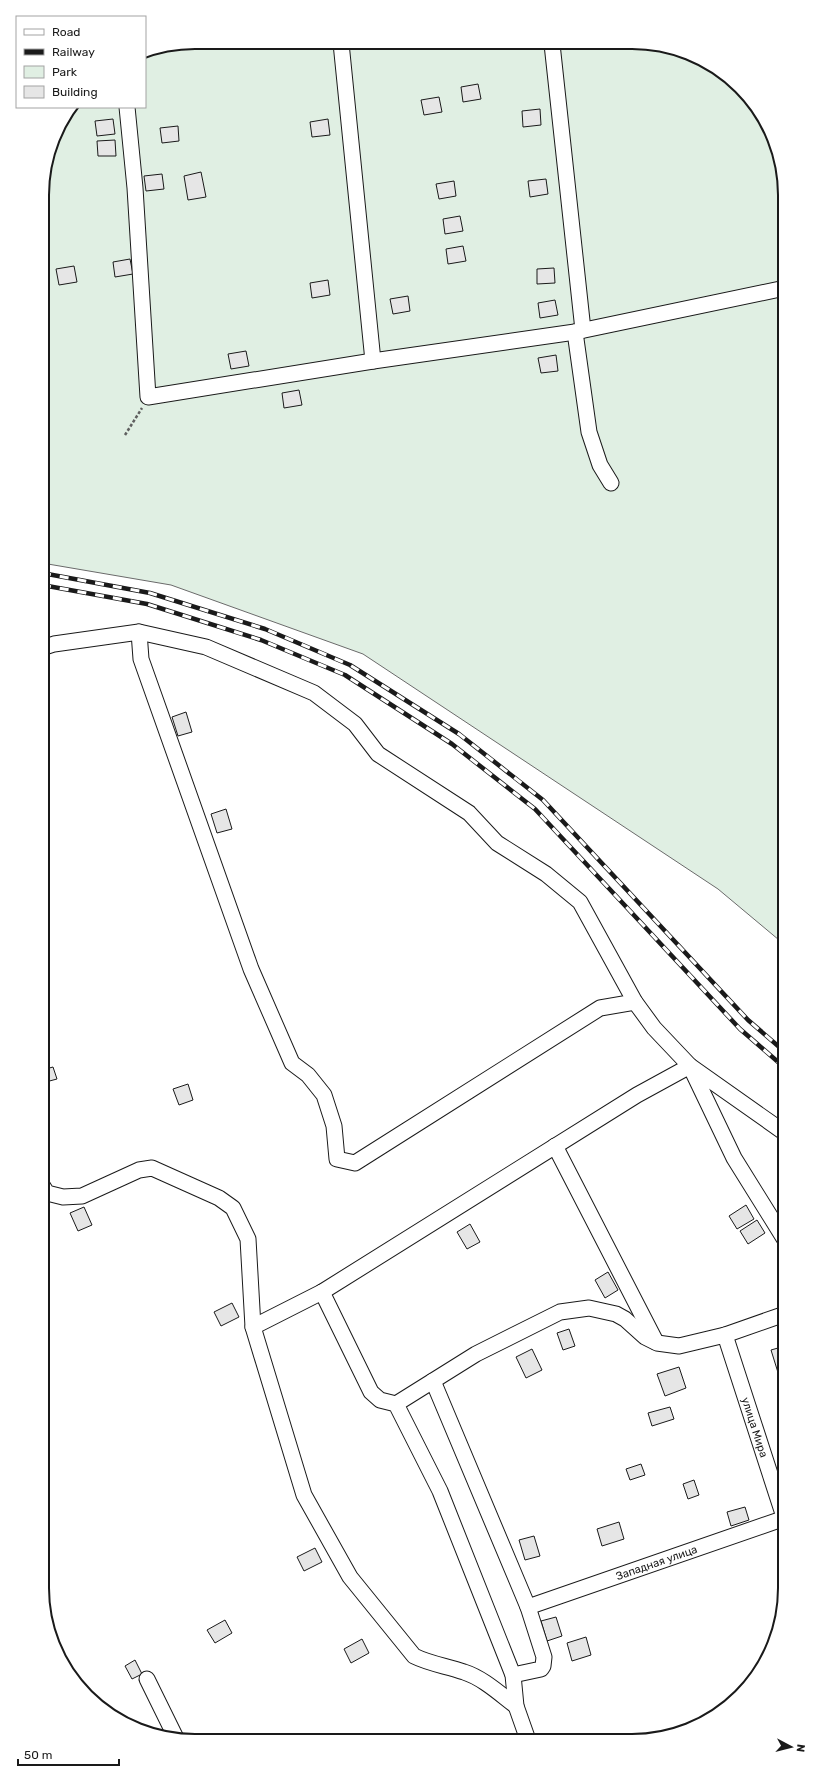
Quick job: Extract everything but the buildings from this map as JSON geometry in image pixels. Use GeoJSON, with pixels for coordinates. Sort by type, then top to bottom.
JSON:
{"type":"FeatureCollection","features":[{"type":"Feature","properties":{"kind":"street"},"geometry":{"type":"LineString","coordinates":[[342,49],[373,361]]}},
{"type":"Feature","properties":{"kind":"street"},"geometry":{"type":"LineString","coordinates":[[552,49],[589,432],[600,465],[610,482]]}},
{"type":"Feature","properties":{"kind":"street"},"geometry":{"type":"LineString","coordinates":[[127,108],[148,397],[373,361],[579,331],[778,289]]}},
{"type":"Feature","properties":{"kind":"street"},"geometry":{"type":"LineString","coordinates":[[49,646],[140,632],[206,647],[314,693],[355,724],[378,754],[469,813],[497,843],[546,874],[580,902],[636,1002],[654,1028],[690,1066],[778,1128]]}},
{"type":"Feature","properties":{"kind":"street"},"geometry":{"type":"LineString","coordinates":[[140,632],[141,659],[251,969],[292,1063],[308,1076],[324,1095],[334,1126],[337,1159],[355,1163],[600,1008],[636,1002]]}},
{"type":"Feature","properties":{"kind":"street"},"geometry":{"type":"LineString","coordinates":[[253,1328],[322,1292],[637,1095],[690,1066]]}},
{"type":"Feature","properties":{"kind":"street"},"geometry":{"type":"LineString","coordinates":[[690,1066],[734,1158],[778,1229]]}},
{"type":"Feature","properties":{"kind":"street"},"geometry":{"type":"LineString","coordinates":[[555,1146],[657,1343]]}},
{"type":"Feature","properties":{"kind":"street"},"geometry":{"type":"LineString","coordinates":[[49,1194],[63,1197],[82,1196],[139,1170],[152,1168],[219,1198],[233,1208],[248,1238],[253,1328],[304,1495],[350,1577],[414,1656],[424,1661],[476,1676],[516,1706]]}},
{"type":"Feature","properties":{"kind":"street"},"geometry":{"type":"LineString","coordinates":[[322,1292],[370,1392],[380,1400],[396,1404],[476,1354],[560,1312],[589,1308],[616,1314],[625,1319],[645,1337],[657,1343],[679,1346],[725,1335],[778,1316]]}},
{"type":"Feature","properties":{"kind":"street","name":"улица Мира"},"geometry":{"type":"LineString","coordinates":[[725,1335],[778,1498]]}},
{"type":"Feature","properties":{"kind":"street"},"geometry":{"type":"LineString","coordinates":[[433,1381],[528,1607],[544,1656],[543,1666],[541,1669],[513,1675]]}},
{"type":"Feature","properties":{"kind":"street"},"geometry":{"type":"LineString","coordinates":[[396,1404],[440,1491],[513,1675],[516,1706],[526,1734]]}},
{"type":"Feature","properties":{"kind":"street","name":"Западная улица"},"geometry":{"type":"LineString","coordinates":[[528,1607],[778,1521]]}},
{"type":"Feature","properties":{"kind":"street"},"geometry":{"type":"LineString","coordinates":[[147,1679],[173,1732]]}},
{"type":"Feature","properties":{"kind":"path"},"geometry":{"type":"LineString","coordinates":[[125,435],[148,397]]}},
{"type":"Feature","properties":{"kind":"green space"},"geometry":{"type":"Polygon","coordinates":[[[185,49],[642,49],[670,54],[697,64],[721,79],[748,106],[767,139],[773,157],[778,185],[778,939],[718,889],[363,654],[171,585],[49,564],[49,185],[54,157],[60,139],[78,108],[146,108],[146,58],[185,49]]]}},
{"type":"Feature","properties":{"kind":"railway"},"geometry":{"type":"LineString","coordinates":[[49,574],[150,593],[265,629],[350,665],[459,734],[543,800],[748,1020],[778,1046]]}},
{"type":"Feature","properties":{"kind":"railway"},"geometry":{"type":"LineString","coordinates":[[49,586],[147,604],[261,640],[345,675],[452,744],[535,809],[740,1029],[778,1062]]}}]}
